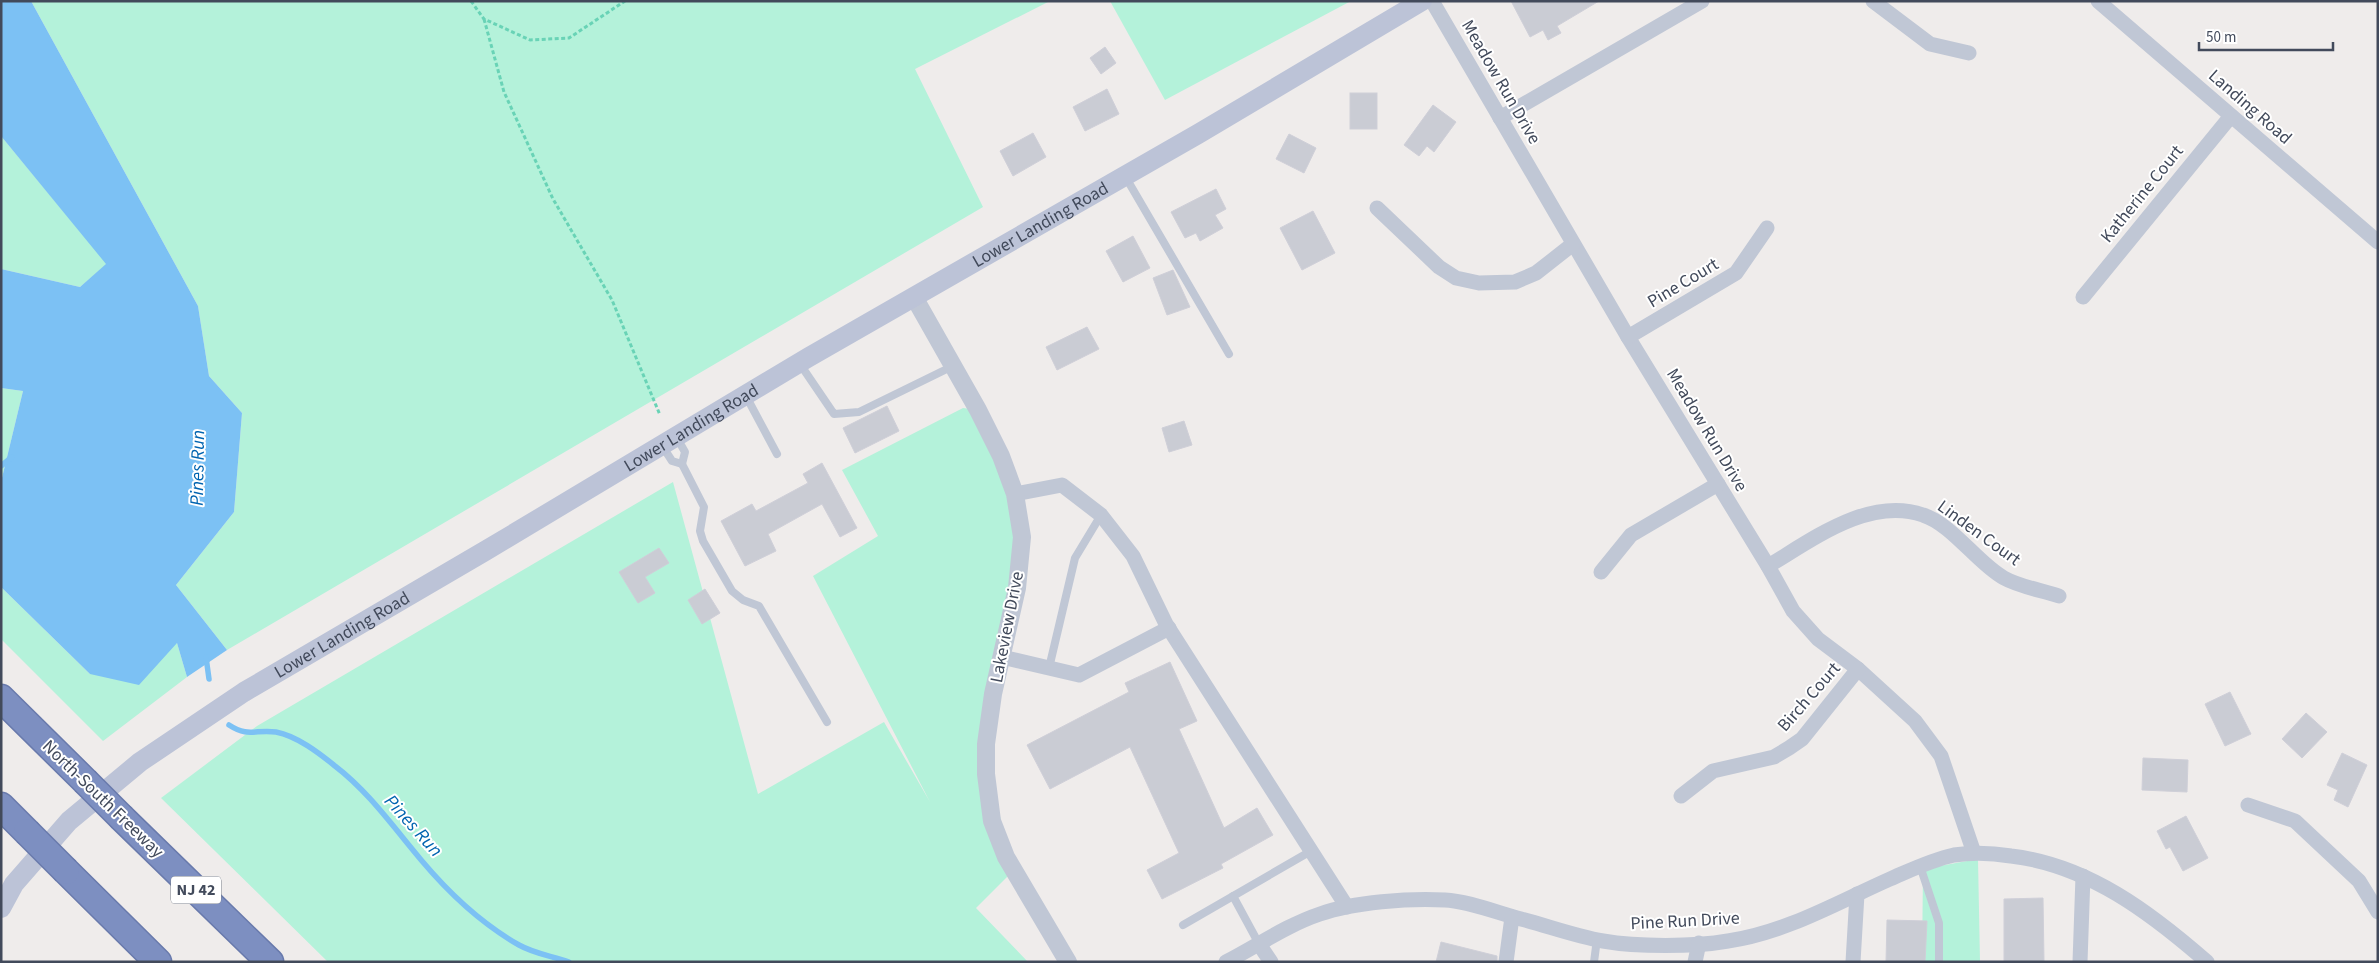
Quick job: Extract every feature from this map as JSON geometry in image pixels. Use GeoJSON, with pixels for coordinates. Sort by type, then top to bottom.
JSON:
{"type":"FeatureCollection","features":[{"type":"Feature","properties":{"kind":"highway","name":"North-South Freeway"},"geometry":{"type":"LineString","coordinates":[[1,698],[270,962]]}},
{"type":"Feature","properties":{"kind":"highway"},"geometry":{"type":"LineString","coordinates":[[1,806],[158,962]]}},
{"type":"Feature","properties":{"kind":"highway"},"geometry":{"type":"LineString","coordinates":[[251,943],[276,962]]}},
{"type":"Feature","properties":{"kind":"main road","name":"Lower Landing Road"},"geometry":{"type":"LineString","coordinates":[[1,908],[14,884],[69,821],[140,762],[244,692],[798,363],[1125,176],[1422,1]]}},
{"type":"Feature","properties":{"kind":"street","name":"Meadow Run Drive"},"geometry":{"type":"LineString","coordinates":[[1432,1],[1628,337],[1793,610],[1818,639],[1858,669],[1915,721],[1941,756],[1974,853]]}},
{"type":"Feature","properties":{"kind":"street"},"geometry":{"type":"LineString","coordinates":[[1500,118],[1702,1]]}},
{"type":"Feature","properties":{"kind":"street"},"geometry":{"type":"LineString","coordinates":[[1874,1],[1930,44],[1969,52]]}},
{"type":"Feature","properties":{"kind":"street","name":"Landing Road"},"geometry":{"type":"LineString","coordinates":[[2098,1],[2378,242]]}},
{"type":"Feature","properties":{"kind":"street","name":"Katherine Court"},"geometry":{"type":"LineString","coordinates":[[2083,297],[2231,116]]}},
{"type":"Feature","properties":{"kind":"street"},"geometry":{"type":"LineString","coordinates":[[1377,208],[1439,267],[1456,278],[1479,284],[1515,282],[1536,272],[1573,244]]}},
{"type":"Feature","properties":{"kind":"street","name":"Pine Court"},"geometry":{"type":"LineString","coordinates":[[1628,337],[1736,273],[1767,228]]}},
{"type":"Feature","properties":{"kind":"street","name":"Lakeview Drive"},"geometry":{"type":"LineString","coordinates":[[914,297],[1002,456],[1015,494],[1022,537],[1017,588],[993,694],[986,744],[986,774],[992,821],[1006,857],[1068,962]]}},
{"type":"Feature","properties":{"kind":"street"},"geometry":{"type":"LineString","coordinates":[[1601,572],[1631,535],[1718,484]]}},
{"type":"Feature","properties":{"kind":"street"},"geometry":{"type":"LineString","coordinates":[[1015,494],[1062,485],[1101,515],[1133,556],[1169,628],[1347,907]]}},
{"type":"Feature","properties":{"kind":"street","name":"Linden Court"},"geometry":{"type":"LineString","coordinates":[[1768,566],[1838,525],[1872,514],[1898,510],[1924,515],[1948,531],[2004,578],[2058,596]]}},
{"type":"Feature","properties":{"kind":"street"},"geometry":{"type":"LineString","coordinates":[[1002,657],[1079,675],[1169,628]]}},
{"type":"Feature","properties":{"kind":"street","name":"Birch Court"},"geometry":{"type":"LineString","coordinates":[[1681,796],[1713,770],[1774,757],[1802,739],[1858,669]]}},
{"type":"Feature","properties":{"kind":"street"},"geometry":{"type":"LineString","coordinates":[[2248,805],[2295,821],[2359,881],[2378,912]]}},
{"type":"Feature","properties":{"kind":"street","name":"Pine Run Drive"},"geometry":{"type":"LineString","coordinates":[[1226,962],[1320,914],[1378,902],[1446,900],[1597,939],[1647,945],[1726,942],[1755,936],[1792,922],[1920,866],[1952,856],[1974,853],[2012,856],[2051,863],[2083,876],[2130,901],[2176,935],[2207,962]]}},
{"type":"Feature","properties":{"kind":"street"},"geometry":{"type":"LineString","coordinates":[[2080,962],[2083,876]]}},
{"type":"Feature","properties":{"kind":"street"},"geometry":{"type":"LineString","coordinates":[[1853,962],[1857,894]]}},
{"type":"Feature","properties":{"kind":"street"},"geometry":{"type":"LineString","coordinates":[[1506,962],[1512,917]]}},
{"type":"Feature","properties":{"kind":"street"},"geometry":{"type":"LineString","coordinates":[[1695,962],[1699,943]]}},
{"type":"Feature","properties":{"kind":"street"},"geometry":{"type":"LineString","coordinates":[[1259,944],[1270,962]]}},
{"type":"Feature","properties":{"kind":"lane"},"geometry":{"type":"LineString","coordinates":[[1125,176],[1229,354]]}},
{"type":"Feature","properties":{"kind":"lane"},"geometry":{"type":"LineString","coordinates":[[798,363],[834,414],[858,412],[953,366]]}},
{"type":"Feature","properties":{"kind":"lane"},"geometry":{"type":"LineString","coordinates":[[745,395],[777,454]]}},
{"type":"Feature","properties":{"kind":"lane"},"geometry":{"type":"LineString","coordinates":[[669,441],[672,461],[682,464]]}},
{"type":"Feature","properties":{"kind":"lane"},"geometry":{"type":"LineString","coordinates":[[669,441],[685,452],[682,464],[704,507],[700,531],[732,591],[743,600],[759,606],[827,722]]}},
{"type":"Feature","properties":{"kind":"lane"},"geometry":{"type":"LineString","coordinates":[[1049,668],[1075,558],[1101,515]]}},
{"type":"Feature","properties":{"kind":"lane"},"geometry":{"type":"LineString","coordinates":[[1183,926],[1311,851]]}},
{"type":"Feature","properties":{"kind":"lane"},"geometry":{"type":"LineString","coordinates":[[1920,866],[1939,923],[1939,962]]}},
{"type":"Feature","properties":{"kind":"lane"},"geometry":{"type":"LineString","coordinates":[[1233,896],[1259,944]]}},
{"type":"Feature","properties":{"kind":"lane"},"geometry":{"type":"LineString","coordinates":[[1594,962],[1597,939]]}},
{"type":"Feature","properties":{"kind":"path"},"geometry":{"type":"LineString","coordinates":[[471,1],[484,19],[504,92],[552,199],[612,300],[660,415]]}},
{"type":"Feature","properties":{"kind":"path"},"geometry":{"type":"LineString","coordinates":[[484,19],[530,40],[569,38],[625,1]]}},
{"type":"Feature","properties":{"kind":"green space"},"geometry":{"type":"Polygon","coordinates":[[[31,1],[1050,1],[915,69],[983,207],[227,650],[176,585],[234,512],[242,413],[209,376],[198,306],[31,1]]]}},
{"type":"Feature","properties":{"kind":"green space"},"geometry":{"type":"Polygon","coordinates":[[[1110,1],[1351,1],[1165,100],[1110,1]]]}},
{"type":"Feature","properties":{"kind":"green space"},"geometry":{"type":"Polygon","coordinates":[[[1,136],[107,264],[80,287],[1,269],[1,136]]]}},
{"type":"Feature","properties":{"kind":"green space"},"geometry":{"type":"Polygon","coordinates":[[[1,388],[23,391],[1,482],[1,388]]]}},
{"type":"Feature","properties":{"kind":"green space"},"geometry":{"type":"Polygon","coordinates":[[[963,408],[978,410],[1022,537],[986,744],[1011,873],[976,908],[1028,962],[328,962],[161,798],[257,726],[673,482],[758,794],[884,722],[930,802],[813,576],[878,536],[842,470],[963,408]]]}},
{"type":"Feature","properties":{"kind":"green space"},"geometry":{"type":"Polygon","coordinates":[[[1,587],[90,674],[177,643],[187,677],[103,741],[1,639],[1,587]]]}},
{"type":"Feature","properties":{"kind":"green space"},"geometry":{"type":"Polygon","coordinates":[[[1978,859],[1980,962],[1922,962],[1923,869],[1978,859]]]}},
{"type":"Feature","properties":{"kind":"water"},"geometry":{"type":"Polygon","coordinates":[[[1,1],[31,1],[198,306],[209,376],[242,413],[234,512],[176,585],[227,650],[187,677],[177,643],[139,685],[90,674],[1,587],[1,482],[23,391],[1,388],[1,269],[80,287],[106,264],[1,136],[1,1]]]}},
{"type":"Feature","properties":{"kind":"building"},"geometry":{"type":"Polygon","coordinates":[[[1511,1],[1599,1],[1557,26],[1561,33],[1548,40],[1543,30],[1530,37],[1511,1]]]}},
{"type":"Feature","properties":{"kind":"building"},"geometry":{"type":"Polygon","coordinates":[[[1105,47],[1116,63],[1101,74],[1090,58],[1105,47]]]}},
{"type":"Feature","properties":{"kind":"building"},"geometry":{"type":"Polygon","coordinates":[[[1107,89],[1119,114],[1085,131],[1073,107],[1107,89]]]}},
{"type":"Feature","properties":{"kind":"building"},"geometry":{"type":"Polygon","coordinates":[[[1350,93],[1377,93],[1377,129],[1350,129],[1350,93]]]}},
{"type":"Feature","properties":{"kind":"building"},"geometry":{"type":"Polygon","coordinates":[[[1433,105],[1456,122],[1434,152],[1427,146],[1419,156],[1404,145],[1433,105]]]}},
{"type":"Feature","properties":{"kind":"building"},"geometry":{"type":"Polygon","coordinates":[[[1033,133],[1046,157],[1013,176],[1000,151],[1033,133]]]}},
{"type":"Feature","properties":{"kind":"building"},"geometry":{"type":"Polygon","coordinates":[[[1289,134],[1316,148],[1304,173],[1276,159],[1289,134]]]}},
{"type":"Feature","properties":{"kind":"building"},"geometry":{"type":"Polygon","coordinates":[[[1216,189],[1226,209],[1215,215],[1223,228],[1200,241],[1196,233],[1185,238],[1171,212],[1216,189]]]}},
{"type":"Feature","properties":{"kind":"building"},"geometry":{"type":"Polygon","coordinates":[[[1313,211],[1335,253],[1302,270],[1280,228],[1313,211]]]}},
{"type":"Feature","properties":{"kind":"building"},"geometry":{"type":"Polygon","coordinates":[[[1133,236],[1150,268],[1123,282],[1106,251],[1133,236]]]}},
{"type":"Feature","properties":{"kind":"building"},"geometry":{"type":"Polygon","coordinates":[[[1173,270],[1190,307],[1167,315],[1153,278],[1173,270]]]}},
{"type":"Feature","properties":{"kind":"building"},"geometry":{"type":"Polygon","coordinates":[[[1087,327],[1099,349],[1057,370],[1046,347],[1087,327]]]}},
{"type":"Feature","properties":{"kind":"building"},"geometry":{"type":"Polygon","coordinates":[[[887,406],[899,431],[855,453],[843,428],[887,406]]]}},
{"type":"Feature","properties":{"kind":"building"},"geometry":{"type":"Polygon","coordinates":[[[1184,421],[1192,445],[1169,452],[1162,428],[1184,421]]]}},
{"type":"Feature","properties":{"kind":"building"},"geometry":{"type":"Polygon","coordinates":[[[822,463],[857,528],[840,537],[822,504],[768,534],[776,551],[745,566],[721,521],[752,504],[756,511],[808,483],[803,474],[822,463]]]}},
{"type":"Feature","properties":{"kind":"building"},"geometry":{"type":"Polygon","coordinates":[[[659,548],[669,563],[645,577],[655,593],[638,603],[619,572],[659,548]]]}},
{"type":"Feature","properties":{"kind":"building"},"geometry":{"type":"Polygon","coordinates":[[[705,589],[720,613],[702,624],[688,600],[705,589]]]}},
{"type":"Feature","properties":{"kind":"building"},"geometry":{"type":"Polygon","coordinates":[[[1170,662],[1197,721],[1179,729],[1224,828],[1257,808],[1273,835],[1221,864],[1223,868],[1162,899],[1147,870],[1179,853],[1130,747],[1050,789],[1027,745],[1129,692],[1125,683],[1170,662]]]}},
{"type":"Feature","properties":{"kind":"building"},"geometry":{"type":"Polygon","coordinates":[[[2230,692],[2251,734],[2225,746],[2205,704],[2230,692]]]}},
{"type":"Feature","properties":{"kind":"building"},"geometry":{"type":"Polygon","coordinates":[[[2306,713],[2327,732],[2302,758],[2282,739],[2306,713]]]}},
{"type":"Feature","properties":{"kind":"building"},"geometry":{"type":"Polygon","coordinates":[[[2342,753],[2367,765],[2348,807],[2334,800],[2338,790],[2327,785],[2342,753]]]}},
{"type":"Feature","properties":{"kind":"building"},"geometry":{"type":"Polygon","coordinates":[[[2143,758],[2188,760],[2187,792],[2142,790],[2143,758]]]}},
{"type":"Feature","properties":{"kind":"building"},"geometry":{"type":"Polygon","coordinates":[[[2186,816],[2208,858],[2183,871],[2170,847],[2166,849],[2157,831],[2186,816]]]}},
{"type":"Feature","properties":{"kind":"building"},"geometry":{"type":"Polygon","coordinates":[[[2043,898],[2044,962],[2004,962],[2004,899],[2043,898]]]}},
{"type":"Feature","properties":{"kind":"building"},"geometry":{"type":"Polygon","coordinates":[[[1887,920],[1927,921],[1925,962],[1886,962],[1887,920]]]}},
{"type":"Feature","properties":{"kind":"building"},"geometry":{"type":"Polygon","coordinates":[[[1441,942],[1497,956],[1497,962],[1436,962],[1441,942]]]}},
{"type":"Feature","properties":{"kind":"waterway"},"geometry":{"type":"LineString","coordinates":[[1,466],[12,457]]}},
{"type":"Feature","properties":{"kind":"waterway","name":"Pines Run"},"geometry":{"type":"LineString","coordinates":[[206,657],[209,679]]}},
{"type":"Feature","properties":{"kind":"waterway","name":"Pines Run"},"geometry":{"type":"LineString","coordinates":[[229,725],[247,732],[269,731],[284,734],[300,741],[315,751],[359,787],[432,873],[479,918],[505,937],[525,948],[569,962]]}}]}
